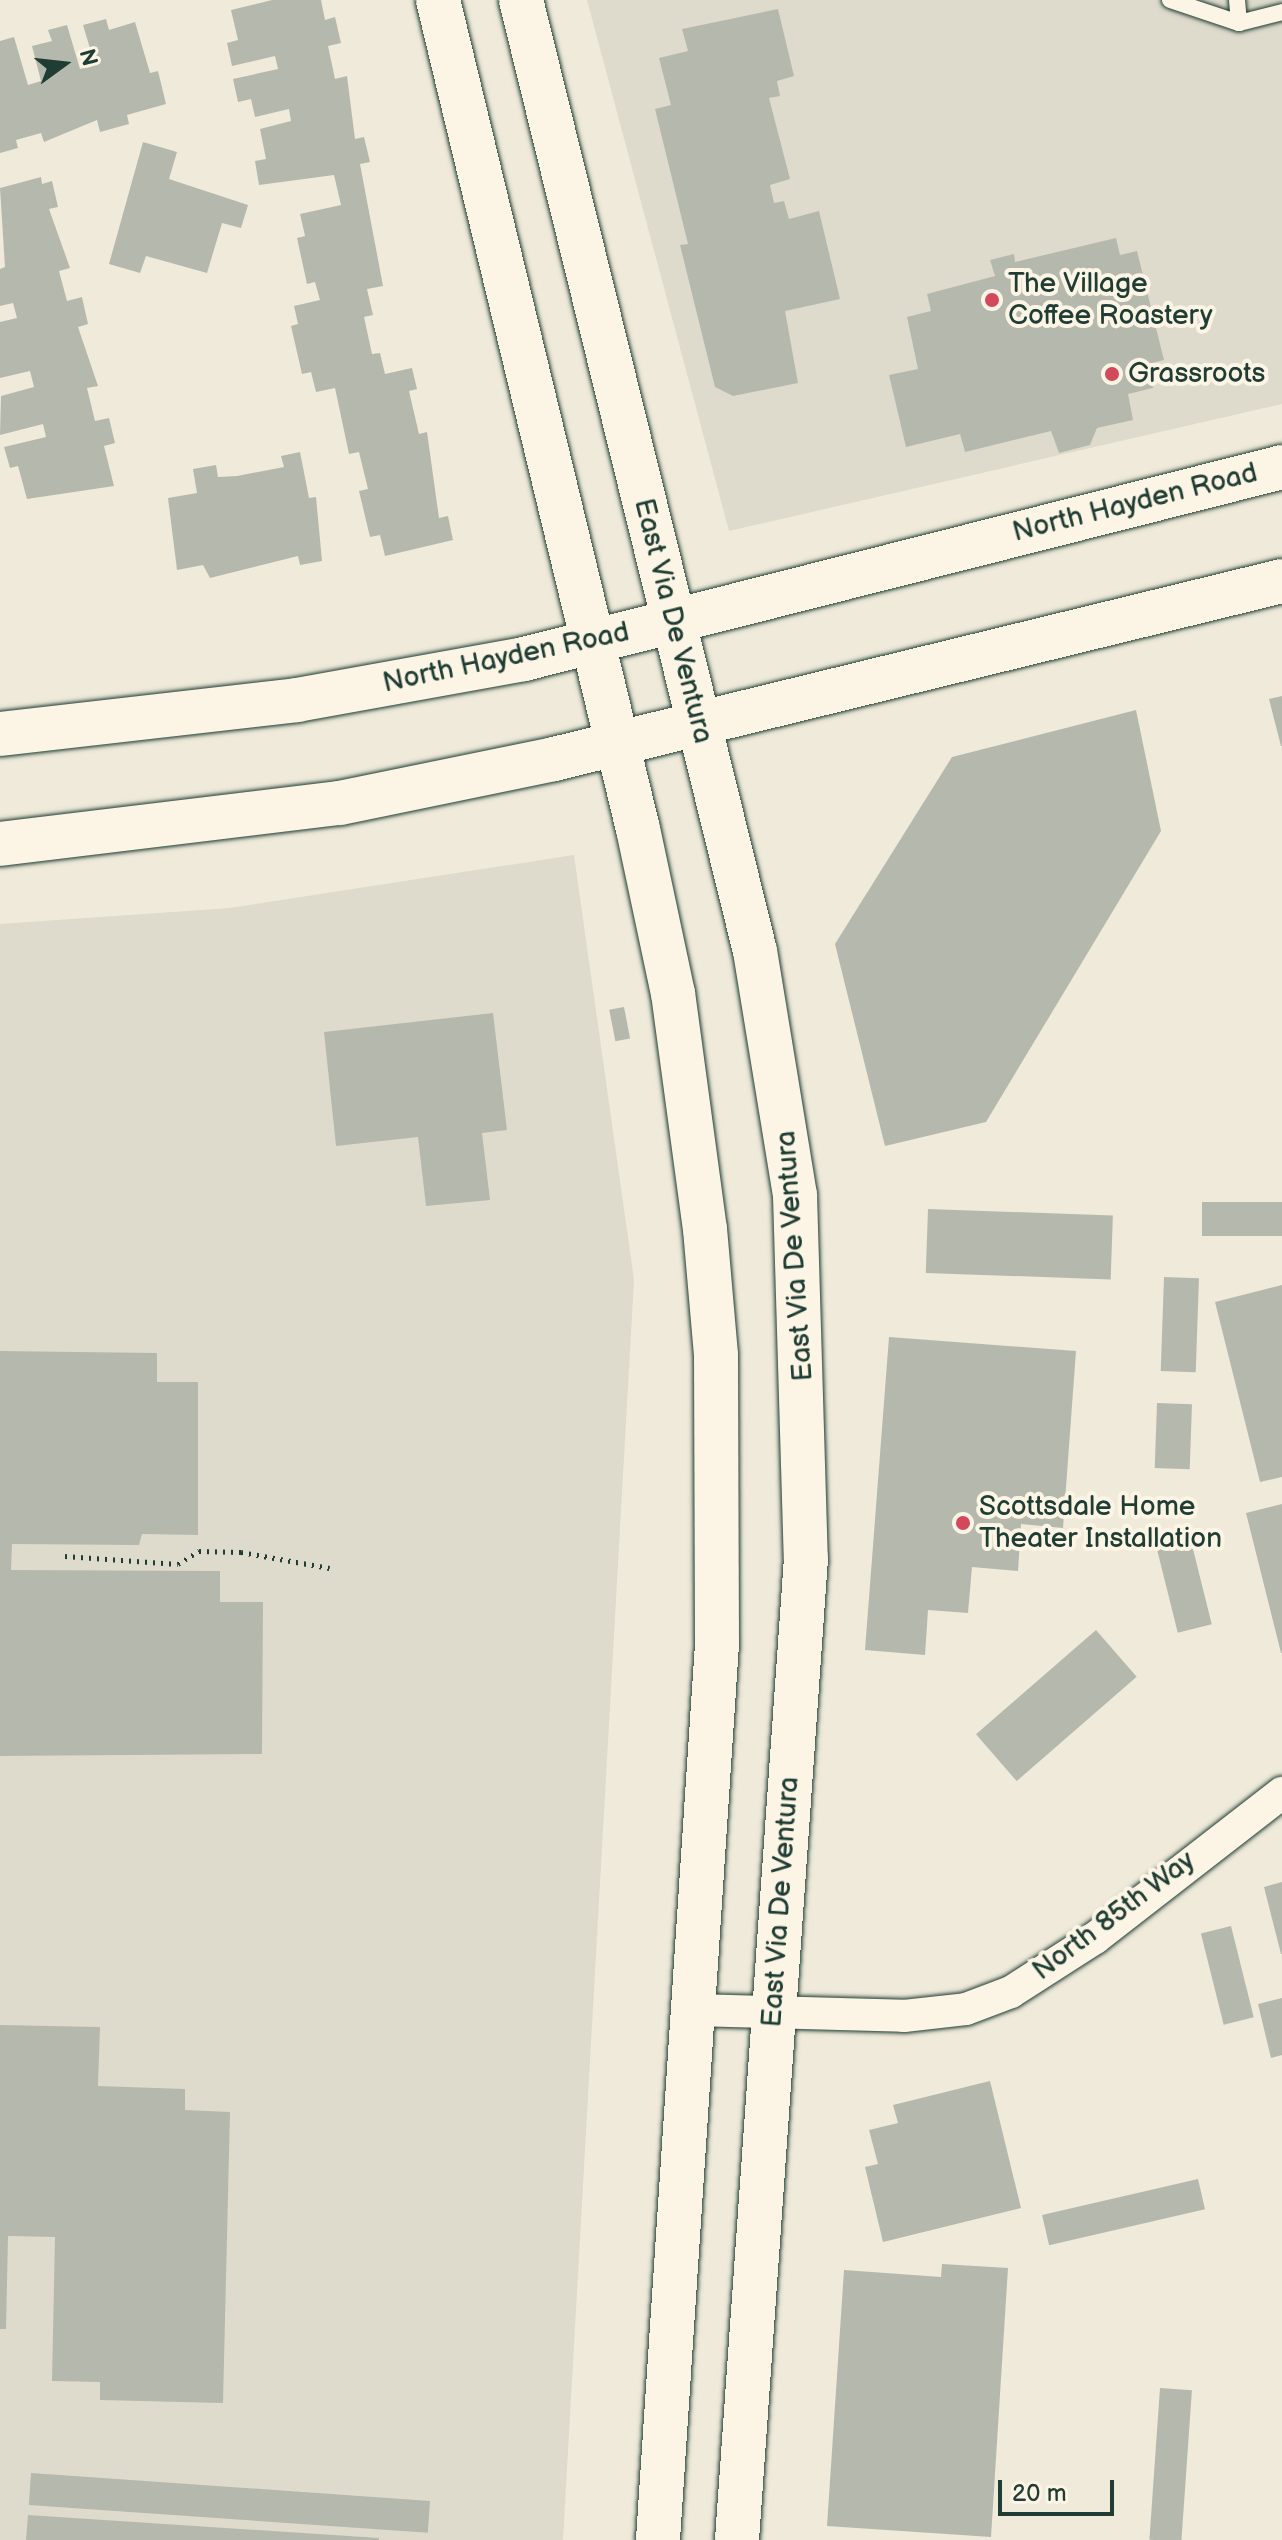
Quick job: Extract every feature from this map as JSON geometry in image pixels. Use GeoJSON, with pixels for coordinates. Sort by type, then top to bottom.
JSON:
{"type":"FeatureCollection","features":[{"type":"Feature","properties":{"kind":"main road"},"geometry":{"type":"LineString","coordinates":[[438,0],[617,745],[673,993],[716,1355],[717,1644],[658,2540]]}},
{"type":"Feature","properties":{"kind":"main road","name":"East Via De Ventura"},"geometry":{"type":"LineString","coordinates":[[521,0],[755,951],[786,1130],[800,1271],[806,1558],[737,2540]]}},
{"type":"Feature","properties":{"kind":"main road","name":"North Hayden Road"},"geometry":{"type":"LineString","coordinates":[[0,734],[297,700],[591,642],[1282,467]]}},
{"type":"Feature","properties":{"kind":"main road"},"geometry":{"type":"LineString","coordinates":[[0,844],[340,803],[617,745],[1282,581]]}},
{"type":"Feature","properties":{"kind":"street","name":"North 85th Way"},"geometry":{"type":"LineString","coordinates":[[694,2010],[904,2016],[966,2009],[1011,1992],[1095,1938],[1282,1793]]}},
{"type":"Feature","properties":{"kind":"lane"},"geometry":{"type":"LineString","coordinates":[[1170,0],[1239,23],[1282,12]]}},
{"type":"Feature","properties":{"kind":"lane"},"geometry":{"type":"LineString","coordinates":[[1237,0],[1239,23]]}},
{"type":"Feature","properties":{"kind":"path"},"geometry":{"type":"LineString","coordinates":[[65,1556],[178,1564],[199,1551],[241,1552],[330,1568]]}},
{"type":"Feature","properties":{"kind":"shaded area"},"geometry":{"type":"Polygon","coordinates":[[[587,0],[1282,0],[1282,404],[729,531],[587,0]]]}},
{"type":"Feature","properties":{"kind":"shaded area"},"geometry":{"type":"Polygon","coordinates":[[[574,855],[634,1280],[563,2540],[0,2540],[0,924],[230,908],[574,855]]]}},
{"type":"Feature","properties":{"kind":"building"},"geometry":{"type":"Polygon","coordinates":[[[272,0],[321,0],[325,20],[335,17],[341,43],[328,46],[335,79],[347,76],[355,139],[364,137],[370,162],[360,164],[383,286],[367,289],[373,315],[364,317],[372,354],[380,353],[385,374],[412,368],[417,389],[409,391],[419,434],[427,432],[439,518],[448,516],[453,540],[385,556],[380,535],[370,537],[359,491],[368,489],[359,452],[349,454],[335,388],[316,392],[311,372],[302,374],[291,326],[298,324],[294,306],[320,300],[315,282],[307,284],[297,238],[305,236],[300,214],[341,205],[334,175],[259,185],[255,161],[266,159],[260,129],[291,121],[289,109],[255,117],[251,99],[238,102],[233,79],[278,69],[275,56],[232,66],[227,43],[238,40],[231,10],[272,0]]]}},
{"type":"Feature","properties":{"kind":"building"},"geometry":{"type":"Polygon","coordinates":[[[778,9],[794,76],[777,81],[780,96],[769,98],[790,179],[770,185],[774,203],[784,201],[789,219],[819,211],[840,299],[785,311],[798,383],[733,396],[715,387],[680,245],[688,244],[655,109],[671,105],[659,58],[688,51],[682,29],[778,9]]]}},
{"type":"Feature","properties":{"kind":"building"},"geometry":{"type":"Polygon","coordinates":[[[106,19],[109,30],[135,22],[150,73],[158,71],[166,104],[127,115],[129,124],[100,132],[97,120],[44,142],[41,133],[16,140],[18,148],[0,153],[0,41],[14,37],[28,85],[41,81],[32,46],[52,41],[48,30],[67,25],[80,69],[95,65],[83,25],[106,19]]]}},
{"type":"Feature","properties":{"kind":"building"},"geometry":{"type":"Polygon","coordinates":[[[143,142],[177,152],[169,179],[248,205],[241,228],[222,223],[207,273],[146,256],[140,273],[109,264],[143,142]]]}},
{"type":"Feature","properties":{"kind":"building"},"geometry":{"type":"Polygon","coordinates":[[[41,177],[42,184],[52,181],[58,207],[49,209],[70,268],[59,271],[67,301],[82,297],[88,324],[78,327],[98,386],[87,388],[95,421],[109,418],[115,443],[104,446],[114,486],[27,499],[18,466],[10,468],[4,447],[46,437],[43,424],[0,435],[1,396],[34,387],[30,371],[0,378],[0,322],[17,318],[13,303],[0,306],[0,269],[5,267],[0,188],[41,177]]]}},
{"type":"Feature","properties":{"kind":"building"},"geometry":{"type":"Polygon","coordinates":[[[1116,238],[1120,255],[1137,251],[1164,360],[1148,364],[1153,388],[1128,394],[1133,420],[1097,428],[1090,445],[1059,453],[1051,431],[965,452],[960,434],[906,447],[889,375],[918,369],[907,317],[931,311],[927,294],[995,276],[990,260],[1014,254],[1015,262],[1116,238]]]}},
{"type":"Feature","properties":{"kind":"building"},"geometry":{"type":"Polygon","coordinates":[[[300,452],[309,498],[316,497],[322,561],[300,565],[298,556],[210,578],[203,565],[177,570],[168,498],[197,493],[193,469],[216,465],[218,477],[237,476],[284,467],[281,456],[300,452]]]}},
{"type":"Feature","properties":{"kind":"building"},"geometry":{"type":"Polygon","coordinates":[[[1282,696],[1282,746],[1281,746],[1269,699],[1282,696]]]}},
{"type":"Feature","properties":{"kind":"building"},"geometry":{"type":"Polygon","coordinates":[[[1136,710],[1161,831],[986,1122],[885,1146],[835,944],[952,757],[1136,710]]]}},
{"type":"Feature","properties":{"kind":"building"},"geometry":{"type":"Polygon","coordinates":[[[624,1007],[630,1038],[615,1041],[609,1010],[624,1007]]]}},
{"type":"Feature","properties":{"kind":"building"},"geometry":{"type":"Polygon","coordinates":[[[493,1013],[507,1130],[482,1133],[490,1200],[426,1206],[418,1137],[336,1146],[324,1032],[493,1013]]]}},
{"type":"Feature","properties":{"kind":"building"},"geometry":{"type":"Polygon","coordinates":[[[1202,1202],[1282,1202],[1282,1236],[1202,1236],[1202,1202]]]}},
{"type":"Feature","properties":{"kind":"building"},"geometry":{"type":"Polygon","coordinates":[[[928,1209],[1113,1215],[1111,1279],[926,1273],[928,1209]]]}},
{"type":"Feature","properties":{"kind":"building"},"geometry":{"type":"Polygon","coordinates":[[[1164,1277],[1199,1278],[1196,1372],[1161,1371],[1164,1277]]]}},
{"type":"Feature","properties":{"kind":"building"},"geometry":{"type":"Polygon","coordinates":[[[1282,1285],[1282,1477],[1260,1482],[1215,1302],[1282,1285]]]}},
{"type":"Feature","properties":{"kind":"building"},"geometry":{"type":"Polygon","coordinates":[[[889,1337],[1076,1351],[1063,1528],[1021,1524],[1018,1571],[972,1567],[968,1613],[928,1610],[925,1655],[865,1650],[889,1337]]]}},
{"type":"Feature","properties":{"kind":"building"},"geometry":{"type":"Polygon","coordinates":[[[0,1351],[157,1353],[157,1382],[198,1382],[198,1535],[142,1534],[139,1545],[12,1544],[11,1570],[220,1571],[220,1602],[263,1602],[262,1754],[0,1756],[0,1351]]]}},
{"type":"Feature","properties":{"kind":"building"},"geometry":{"type":"Polygon","coordinates":[[[1157,1403],[1192,1404],[1190,1469],[1155,1468],[1157,1403]]]}},
{"type":"Feature","properties":{"kind":"building"},"geometry":{"type":"Polygon","coordinates":[[[1282,1504],[1282,1653],[1281,1653],[1246,1513],[1282,1504]]]}},
{"type":"Feature","properties":{"kind":"building"},"geometry":{"type":"Polygon","coordinates":[[[1189,1533],[1212,1624],[1178,1633],[1155,1541],[1189,1533]]]}},
{"type":"Feature","properties":{"kind":"building"},"geometry":{"type":"Polygon","coordinates":[[[1096,1630],[1137,1677],[1017,1781],[976,1734],[1096,1630]]]}},
{"type":"Feature","properties":{"kind":"building"},"geometry":{"type":"Polygon","coordinates":[[[1282,1882],[1282,1954],[1281,1954],[1264,1887],[1282,1882]]]}},
{"type":"Feature","properties":{"kind":"building"},"geometry":{"type":"Polygon","coordinates":[[[1231,1926],[1254,2017],[1224,2025],[1201,1933],[1231,1926]]]}},
{"type":"Feature","properties":{"kind":"building"},"geometry":{"type":"Polygon","coordinates":[[[1282,1998],[1282,2055],[1271,2058],[1258,2004],[1282,1998]]]}},
{"type":"Feature","properties":{"kind":"building"},"geometry":{"type":"Polygon","coordinates":[[[0,2025],[100,2027],[98,2086],[185,2089],[185,2110],[230,2112],[223,2403],[100,2400],[100,2382],[52,2381],[55,2237],[8,2236],[6,2329],[0,2329],[0,2025]]]}},
{"type":"Feature","properties":{"kind":"building"},"geometry":{"type":"Polygon","coordinates":[[[990,2081],[1021,2208],[883,2242],[865,2167],[878,2164],[869,2130],[898,2123],[893,2105],[990,2081]]]}},
{"type":"Feature","properties":{"kind":"building"},"geometry":{"type":"Polygon","coordinates":[[[1198,2179],[1205,2209],[1049,2245],[1042,2215],[1198,2179]]]}},
{"type":"Feature","properties":{"kind":"building"},"geometry":{"type":"Polygon","coordinates":[[[942,2264],[1008,2268],[991,2537],[827,2526],[844,2270],[941,2277],[942,2264]]]}},
{"type":"Feature","properties":{"kind":"building"},"geometry":{"type":"Polygon","coordinates":[[[1160,2388],[1192,2390],[1181,2540],[1149,2540],[1160,2388]]]}},
{"type":"Feature","properties":{"kind":"building"},"geometry":{"type":"Polygon","coordinates":[[[31,2473],[430,2501],[428,2533],[29,2505],[31,2473]]]}},
{"type":"Feature","properties":{"kind":"building"},"geometry":{"type":"Polygon","coordinates":[[[28,2515],[379,2538],[379,2540],[26,2540],[28,2515]]]}},
{"type":"Feature","properties":{"kind":"place","name":"The Village Coffee Roastery"},"geometry":{"type":"Point","coordinates":[992,300]}},
{"type":"Feature","properties":{"kind":"place","name":"Grassroots"},"geometry":{"type":"Point","coordinates":[1112,374]}},
{"type":"Feature","properties":{"kind":"place","name":"Scottsdale Home Theater Installation"},"geometry":{"type":"Point","coordinates":[963,1523]}}]}
